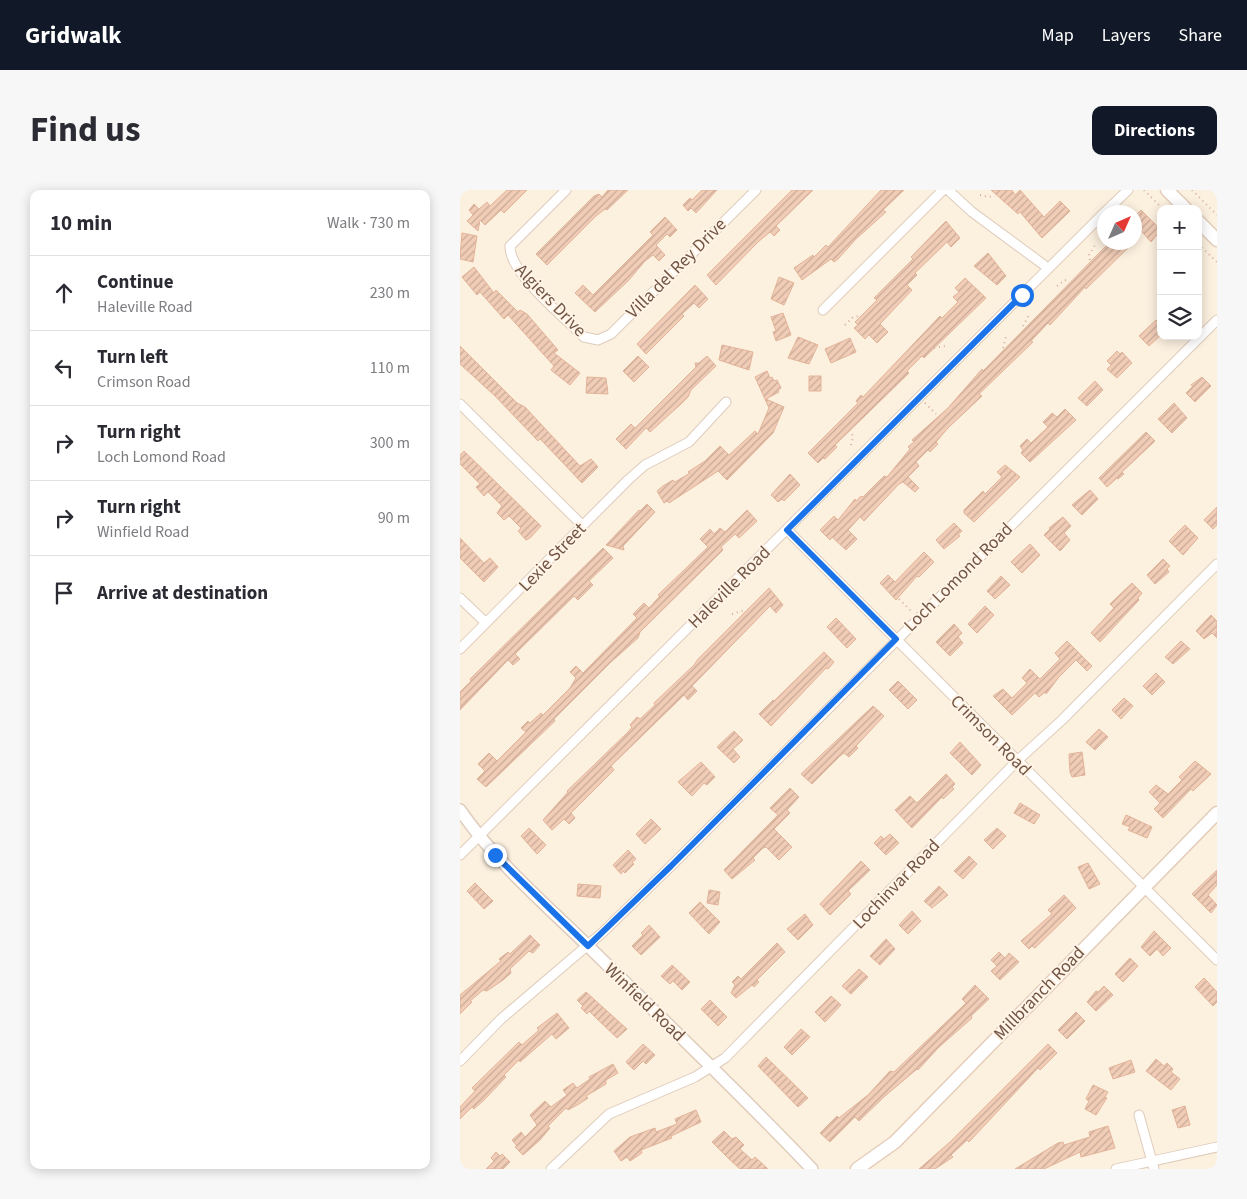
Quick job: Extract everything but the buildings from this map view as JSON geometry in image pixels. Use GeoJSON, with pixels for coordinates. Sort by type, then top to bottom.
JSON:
{"type":"FeatureCollection","features":[{"type":"Feature","properties":{"kind":"main road"},"geometry":{"type":"LineString","coordinates":[[1168,190],[1182,205]]}},
{"type":"Feature","properties":{"kind":"main road"},"geometry":{"type":"LineString","coordinates":[[1202,224],[1215,233]]}},
{"type":"Feature","properties":{"kind":"main road","name":"Millbranch Road"},"geometry":{"type":"LineString","coordinates":[[857,1169],[895,1142],[1144,885],[1217,813]]}},
{"type":"Feature","properties":{"kind":"street","name":"Algiers Drive"},"geometry":{"type":"LineString","coordinates":[[566,190],[510,246],[510,255],[528,280],[584,337],[594,340]]}},
{"type":"Feature","properties":{"kind":"street","name":"Villa del Rey Drive"},"geometry":{"type":"LineString","coordinates":[[594,340],[607,338],[756,190]]}},
{"type":"Feature","properties":{"kind":"street"},"geometry":{"type":"LineString","coordinates":[[823,310],[943,190]]}},
{"type":"Feature","properties":{"kind":"street"},"geometry":{"type":"LineString","coordinates":[[948,190],[972,212],[1048,268]]}},
{"type":"Feature","properties":{"kind":"street","name":"Haleville Road"},"geometry":{"type":"LineString","coordinates":[[1113,205],[1128,190]]}},
{"type":"Feature","properties":{"kind":"street","name":"Haleville Road"},"geometry":{"type":"LineString","coordinates":[[460,855],[1097,221]]}},
{"type":"Feature","properties":{"kind":"street","name":"Loch Lomond Road"},"geometry":{"type":"LineString","coordinates":[[460,1061],[507,1014],[588,946],[671,866],[1217,320]]}},
{"type":"Feature","properties":{"kind":"street","name":"Lexie Street"},"geometry":{"type":"LineString","coordinates":[[460,649],[582,525],[645,465],[683,447],[726,402]]}},
{"type":"Feature","properties":{"kind":"street"},"geometry":{"type":"LineString","coordinates":[[460,404],[582,525]]}},
{"type":"Feature","properties":{"kind":"street","name":"Crimson Road"},"geometry":{"type":"LineString","coordinates":[[787,530],[1216,957]]}},
{"type":"Feature","properties":{"kind":"street","name":"Lochinvar Road"},"geometry":{"type":"LineString","coordinates":[[551,1169],[609,1114],[666,1091],[726,1058],[1017,761],[1062,720],[1217,564]]}},
{"type":"Feature","properties":{"kind":"street"},"geometry":{"type":"LineString","coordinates":[[460,598],[486,624]]}},
{"type":"Feature","properties":{"kind":"street","name":"Winfield Road"},"geometry":{"type":"LineString","coordinates":[[460,810],[479,836],[812,1169]]}},
{"type":"Feature","properties":{"kind":"street"},"geometry":{"type":"LineString","coordinates":[[1139,1115],[1153,1165]]}},
{"type":"Feature","properties":{"kind":"street"},"geometry":{"type":"LineString","coordinates":[[1116,1169],[1153,1165],[1217,1147]]}},
{"type":"Feature","properties":{"kind":"path"},"geometry":{"type":"LineString","coordinates":[[1144,190],[1159,205]]}},
{"type":"Feature","properties":{"kind":"path"},"geometry":{"type":"LineString","coordinates":[[1192,190],[1217,215]]}},
{"type":"Feature","properties":{"kind":"path"},"geometry":{"type":"LineString","coordinates":[[980,195],[994,196]]}},
{"type":"Feature","properties":{"kind":"path"},"geometry":{"type":"LineString","coordinates":[[1090,260],[1089,255],[1095,246]]}},
{"type":"Feature","properties":{"kind":"path"},"geometry":{"type":"LineString","coordinates":[[1202,248],[1217,262]]}},
{"type":"Feature","properties":{"kind":"path"},"geometry":{"type":"LineString","coordinates":[[1057,286],[1065,280],[1069,281]]}},
{"type":"Feature","properties":{"kind":"path"},"geometry":{"type":"LineString","coordinates":[[1023,326],[1029,315]]}},
{"type":"Feature","properties":{"kind":"path"},"geometry":{"type":"LineString","coordinates":[[844,325],[853,317],[859,316]]}},
{"type":"Feature","properties":{"kind":"path"},"geometry":{"type":"LineString","coordinates":[[1003,348],[1006,337]]}},
{"type":"Feature","properties":{"kind":"path"},"geometry":{"type":"LineString","coordinates":[[934,348],[945,346]]}},
{"type":"Feature","properties":{"kind":"path"},"geometry":{"type":"LineString","coordinates":[[920,398],[936,414]]}},
{"type":"Feature","properties":{"kind":"path"},"geometry":{"type":"LineString","coordinates":[[851,431],[853,436],[851,445]]}},
{"type":"Feature","properties":{"kind":"path"},"geometry":{"type":"LineString","coordinates":[[900,599],[918,618]]}},
{"type":"Feature","properties":{"kind":"path"},"geometry":{"type":"LineString","coordinates":[[732,614],[745,610]]}},
{"type":"Feature","properties":{"kind":"route"},"geometry":{"type":"LineString","coordinates":[[495,855],[588,946],[671,866],[896,639],[787,530],[1022,295]]}}]}
